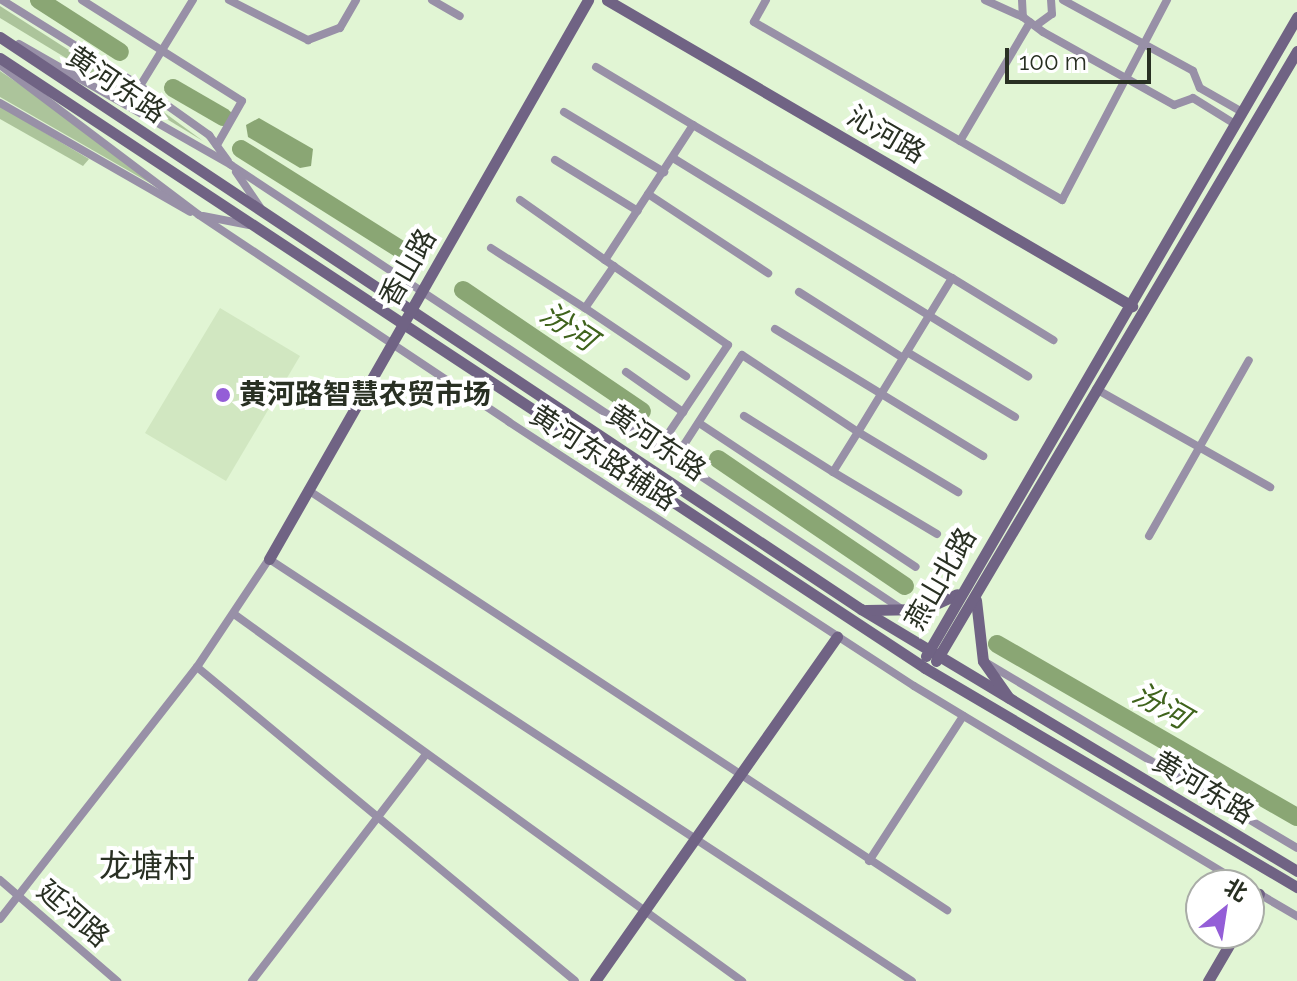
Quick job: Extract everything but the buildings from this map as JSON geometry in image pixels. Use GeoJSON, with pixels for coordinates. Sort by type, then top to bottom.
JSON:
{"type":"FeatureCollection","features":[{"type":"Feature","properties":{"kind":"street"},"geometry":{"type":"LineString","coordinates":[[2,0],[140,86],[217,145],[261,210]]}},
{"type":"Feature","properties":{"kind":"street"},"geometry":{"type":"LineString","coordinates":[[82,0],[242,101],[217,145]]}},
{"type":"Feature","properties":{"kind":"street"},"geometry":{"type":"LineString","coordinates":[[140,86],[193,0]]}},
{"type":"Feature","properties":{"kind":"street"},"geometry":{"type":"LineString","coordinates":[[229,0],[308,40],[340,28],[356,0]]}},
{"type":"Feature","properties":{"kind":"street"},"geometry":{"type":"LineString","coordinates":[[432,0],[460,16]]}},
{"type":"Feature","properties":{"kind":"street","name":"香山路"},"geometry":{"type":"LineString","coordinates":[[269,559],[588,0]]}},
{"type":"Feature","properties":{"kind":"street","name":"沁河路"},"geometry":{"type":"LineString","coordinates":[[607,0],[1141,311]]}},
{"type":"Feature","properties":{"kind":"street"},"geometry":{"type":"LineString","coordinates":[[766,0],[754,22],[1062,200],[1148,45],[1167,0]]}},
{"type":"Feature","properties":{"kind":"street"},"geometry":{"type":"LineString","coordinates":[[985,0],[1030,21],[1174,105],[1193,98],[1235,124]]}},
{"type":"Feature","properties":{"kind":"street"},"geometry":{"type":"LineString","coordinates":[[1022,0],[1030,21]]}},
{"type":"Feature","properties":{"kind":"street"},"geometry":{"type":"LineString","coordinates":[[960,141],[1030,21],[1052,14],[1051,0]]}},
{"type":"Feature","properties":{"kind":"street"},"geometry":{"type":"LineString","coordinates":[[1063,0],[1193,71],[1200,88],[1242,112]]}},
{"type":"Feature","properties":{"kind":"street","name":"燕山北路"},"geometry":{"type":"LineString","coordinates":[[925,668],[927,650],[1127,303],[1297,17]]}},
{"type":"Feature","properties":{"kind":"street","name":"黄河东路辅路"},"geometry":{"type":"LineString","coordinates":[[0,35],[231,165],[672,463],[904,611]]}},
{"type":"Feature","properties":{"kind":"street","name":"黄河东路"},"geometry":{"type":"LineString","coordinates":[[0,35],[861,609],[1297,871]]}},
{"type":"Feature","properties":{"kind":"street","name":"燕山北路"},"geometry":{"type":"LineString","coordinates":[[925,668],[940,658],[1141,311],[1297,51]]}},
{"type":"Feature","properties":{"kind":"street","name":"黄河东路"},"geometry":{"type":"LineString","coordinates":[[0,58],[402,327],[925,668],[1297,887]]}},
{"type":"Feature","properties":{"kind":"street","name":"黄河东路辅路"},"geometry":{"type":"LineString","coordinates":[[0,65],[199,215],[837,637],[1218,869]]}},
{"type":"Feature","properties":{"kind":"street"},"geometry":{"type":"LineString","coordinates":[[596,67],[1053,340]]}},
{"type":"Feature","properties":{"kind":"street"},"geometry":{"type":"LineString","coordinates":[[0,103],[199,215],[252,226]]}},
{"type":"Feature","properties":{"kind":"street"},"geometry":{"type":"LineString","coordinates":[[564,112],[664,172]]}},
{"type":"Feature","properties":{"kind":"street"},"geometry":{"type":"LineString","coordinates":[[605,260],[693,125]]}},
{"type":"Feature","properties":{"kind":"street"},"geometry":{"type":"LineString","coordinates":[[673,158],[1028,376]]}},
{"type":"Feature","properties":{"kind":"street"},"geometry":{"type":"LineString","coordinates":[[555,160],[638,211]]}},
{"type":"Feature","properties":{"kind":"street"},"geometry":{"type":"LineString","coordinates":[[648,194],[768,273]]}},
{"type":"Feature","properties":{"kind":"street"},"geometry":{"type":"LineString","coordinates":[[520,200],[728,345],[656,452]]}},
{"type":"Feature","properties":{"kind":"street"},"geometry":{"type":"LineString","coordinates":[[491,248],[686,376]]}},
{"type":"Feature","properties":{"kind":"street"},"geometry":{"type":"LineString","coordinates":[[585,308],[614,266]]}},
{"type":"Feature","properties":{"kind":"street"},"geometry":{"type":"LineString","coordinates":[[833,472],[952,278]]}},
{"type":"Feature","properties":{"kind":"street"},"geometry":{"type":"LineString","coordinates":[[799,292],[1015,417]]}},
{"type":"Feature","properties":{"kind":"street"},"geometry":{"type":"LineString","coordinates":[[775,329],[880,396],[983,456]]}},
{"type":"Feature","properties":{"kind":"street"},"geometry":{"type":"LineString","coordinates":[[672,463],[742,355],[858,432],[958,492]]}},
{"type":"Feature","properties":{"kind":"street"},"geometry":{"type":"LineString","coordinates":[[1149,536],[1249,360]]}},
{"type":"Feature","properties":{"kind":"street"},"geometry":{"type":"LineString","coordinates":[[626,372],[683,412]]}},
{"type":"Feature","properties":{"kind":"street"},"geometry":{"type":"LineString","coordinates":[[1096,389],[1270,487]]}},
{"type":"Feature","properties":{"kind":"street"},"geometry":{"type":"LineString","coordinates":[[744,416],[937,534]]}},
{"type":"Feature","properties":{"kind":"street"},"geometry":{"type":"LineString","coordinates":[[699,423],[916,567]]}},
{"type":"Feature","properties":{"kind":"street"},"geometry":{"type":"LineString","coordinates":[[308,490],[734,775],[947,910]]}},
{"type":"Feature","properties":{"kind":"street"},"geometry":{"type":"LineString","coordinates":[[0,919],[197,667],[269,559],[694,841],[912,981]]}},
{"type":"Feature","properties":{"kind":"street"},"geometry":{"type":"LineString","coordinates":[[861,609],[904,611],[948,601],[963,589]]}},
{"type":"Feature","properties":{"kind":"street"},"geometry":{"type":"LineString","coordinates":[[976,597],[983,661],[1012,702]]}},
{"type":"Feature","properties":{"kind":"street"},"geometry":{"type":"LineString","coordinates":[[234,614],[742,981]]}},
{"type":"Feature","properties":{"kind":"street"},"geometry":{"type":"LineString","coordinates":[[595,981],[648,911],[734,775],[837,637]]}},
{"type":"Feature","properties":{"kind":"street"},"geometry":{"type":"LineString","coordinates":[[983,661],[1297,848]]}},
{"type":"Feature","properties":{"kind":"street"},"geometry":{"type":"LineString","coordinates":[[197,667],[380,815],[575,981]]}},
{"type":"Feature","properties":{"kind":"street"},"geometry":{"type":"LineString","coordinates":[[914,686],[925,668]]}},
{"type":"Feature","properties":{"kind":"street"},"geometry":{"type":"LineString","coordinates":[[869,861],[963,716]]}},
{"type":"Feature","properties":{"kind":"street"},"geometry":{"type":"LineString","coordinates":[[252,981],[426,754]]}},
{"type":"Feature","properties":{"kind":"street","name":"延河路"},"geometry":{"type":"LineString","coordinates":[[0,880],[117,981]]}},
{"type":"Feature","properties":{"kind":"street","name":"黄河东路辅路"},"geometry":{"type":"LineString","coordinates":[[1265,897],[1297,916]]}},
{"type":"Feature","properties":{"kind":"street"},"geometry":{"type":"LineString","coordinates":[[1208,981],[1227,949]]}},
{"type":"Feature","properties":{"kind":"shaded area"},"geometry":{"type":"Polygon","coordinates":[[[0,6],[150,102],[203,141],[0,18],[0,6]]]}},
{"type":"Feature","properties":{"kind":"shaded area"},"geometry":{"type":"Polygon","coordinates":[[[0,71],[34,94],[169,194],[0,97],[0,71]]]}},
{"type":"Feature","properties":{"kind":"shaded area"},"geometry":{"type":"Polygon","coordinates":[[[0,106],[89,159],[83,166],[0,119],[0,106]]]}},
{"type":"Feature","properties":{"kind":"shaded area"},"geometry":{"type":"Polygon","coordinates":[[[259,118],[313,149],[311,166],[300,168],[248,137],[246,125],[259,118]]]}},
{"type":"Feature","properties":{"kind":"shaded area","name":"黄河路智慧农贸市场"},"geometry":{"type":"Polygon","coordinates":[[[220,308],[300,356],[226,481],[145,433],[220,308]]]}},
{"type":"Feature","properties":{"kind":"waterway","name":"汾河"},"geometry":{"type":"LineString","coordinates":[[39,0],[120,52]]}},
{"type":"Feature","properties":{"kind":"waterway","name":"汾河"},"geometry":{"type":"LineString","coordinates":[[173,88],[223,117]]}},
{"type":"Feature","properties":{"kind":"waterway","name":"汾河"},"geometry":{"type":"LineString","coordinates":[[241,149],[400,249]]}},
{"type":"Feature","properties":{"kind":"waterway","name":"汾河"},"geometry":{"type":"LineString","coordinates":[[463,290],[642,411]]}},
{"type":"Feature","properties":{"kind":"waterway","name":"汾河"},"geometry":{"type":"LineString","coordinates":[[718,459],[905,586]]}},
{"type":"Feature","properties":{"kind":"waterway","name":"汾河"},"geometry":{"type":"LineString","coordinates":[[997,644],[1297,817]]}},
{"type":"Feature","properties":{"kind":"place","name":"黄河路智慧农贸市场"},"geometry":{"type":"Point","coordinates":[223,395]}},
{"type":"Feature","properties":{"kind":"district","name":"龙塘村"},"geometry":{"type":"Point","coordinates":[147,866]}}]}
